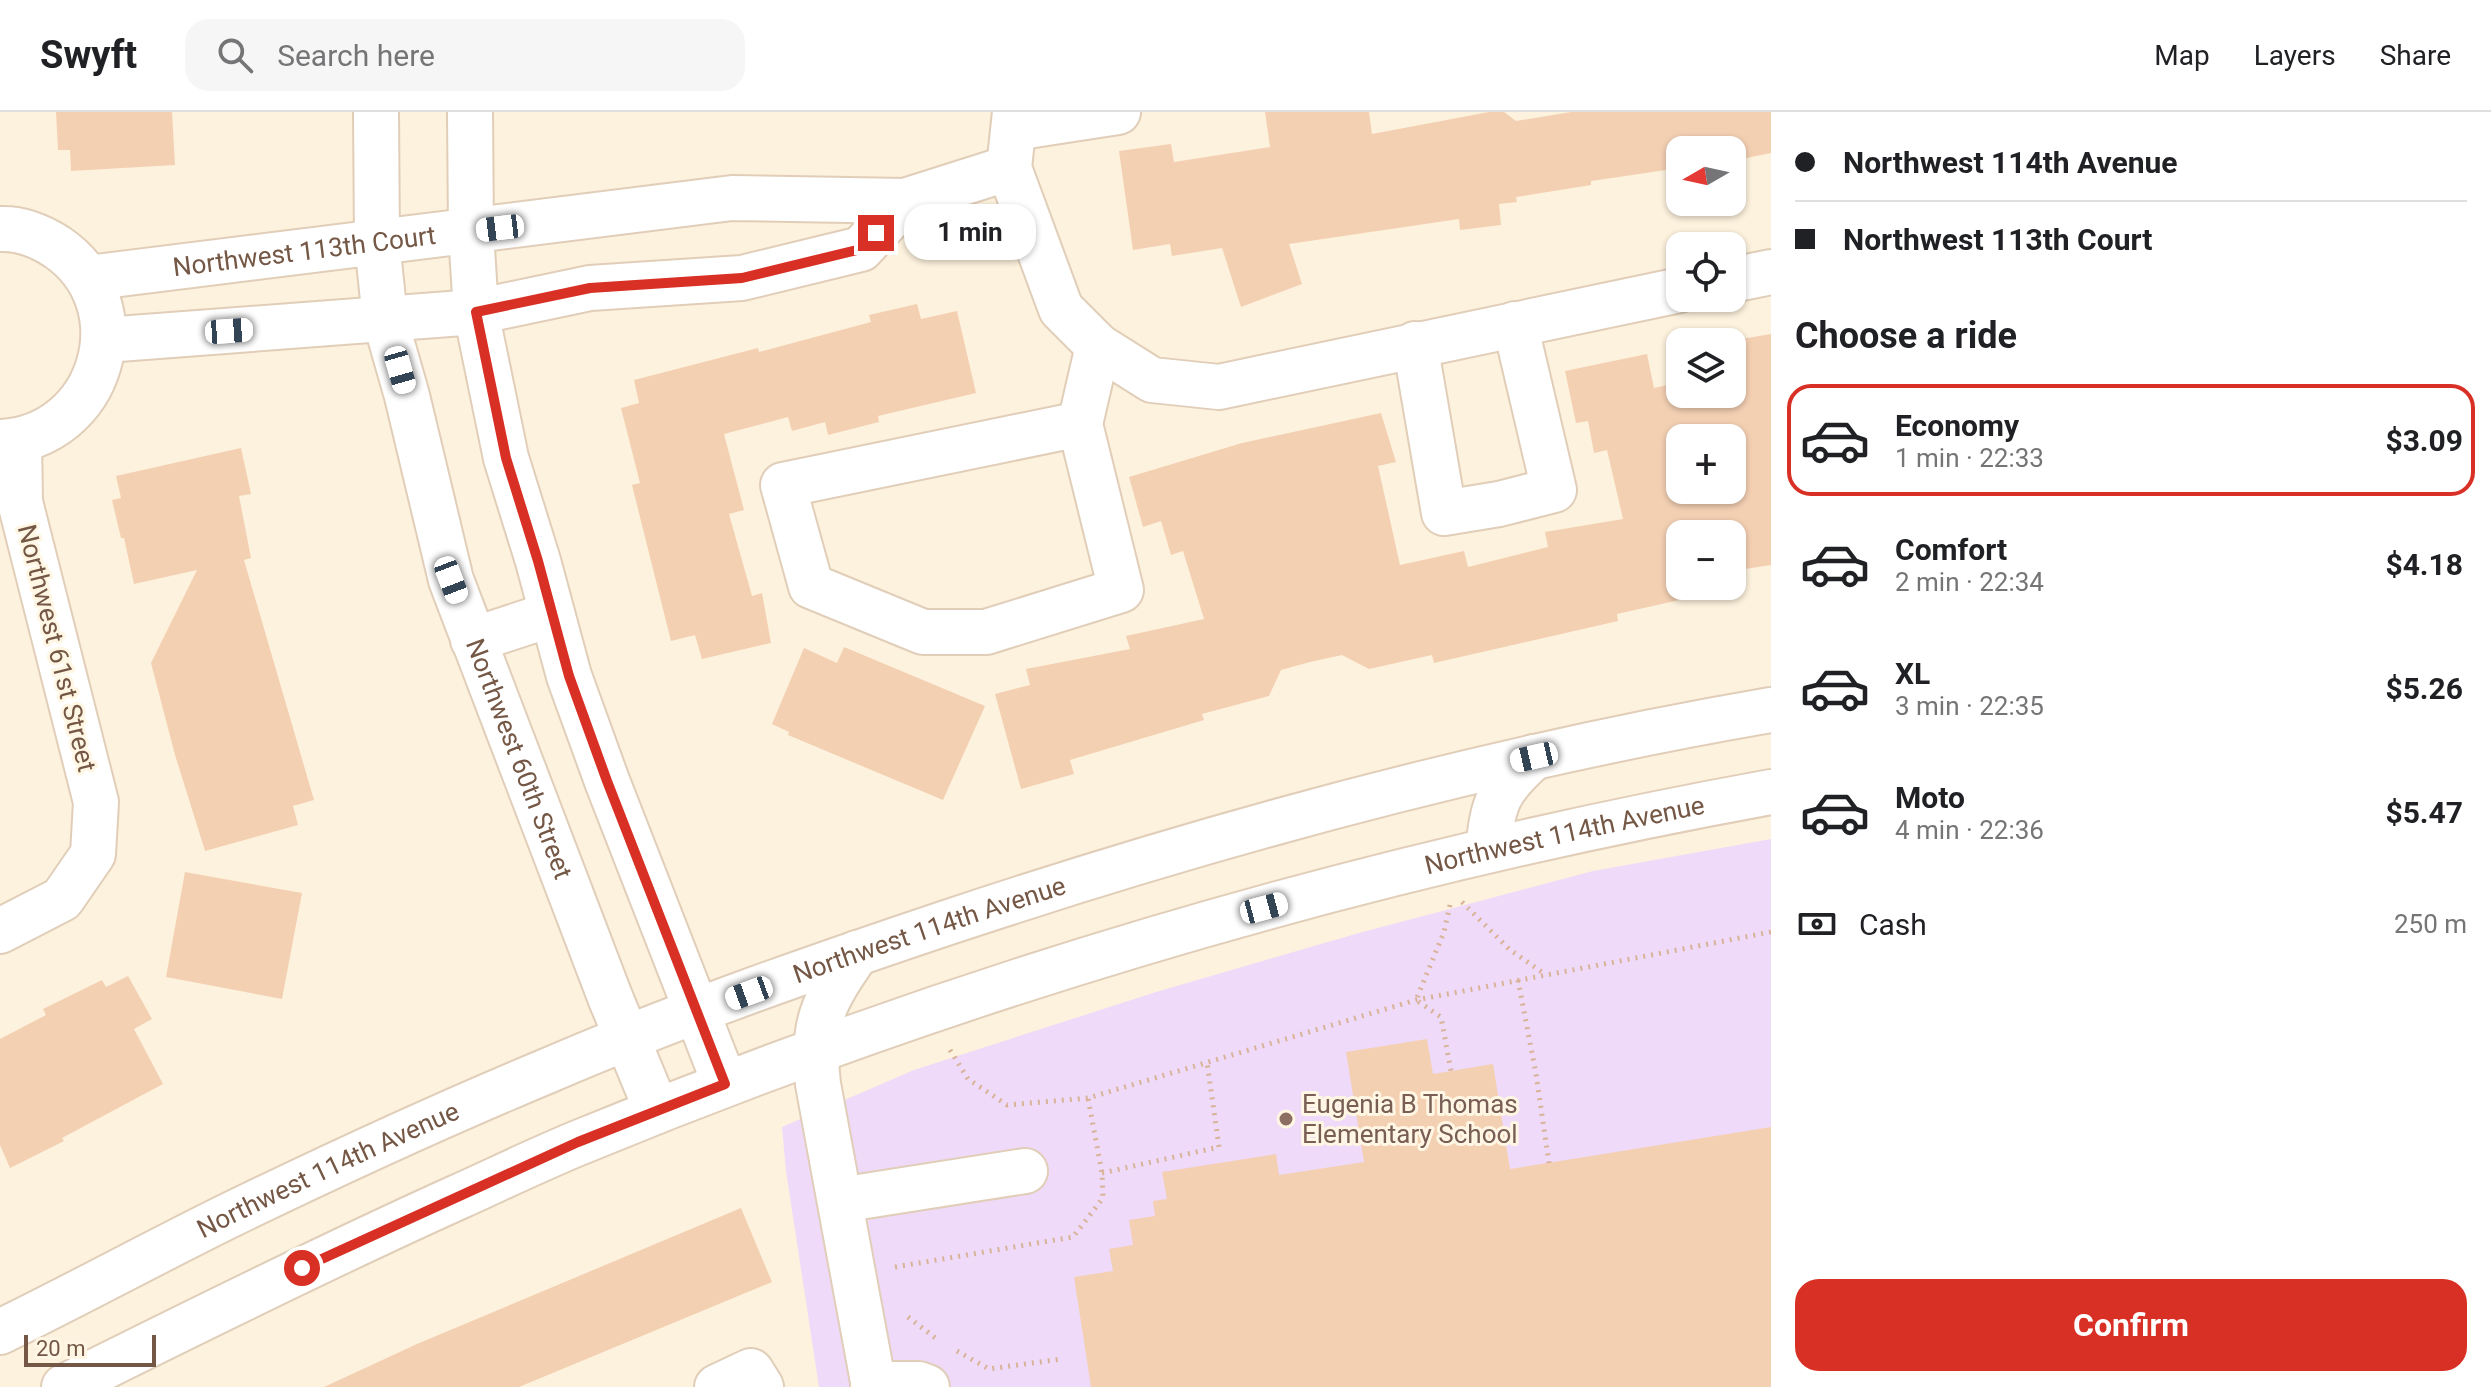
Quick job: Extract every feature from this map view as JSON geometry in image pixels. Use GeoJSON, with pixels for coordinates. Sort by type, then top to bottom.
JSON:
{"type":"FeatureCollection","features":[{"type":"Feature","properties":{"kind":"street","name":"Northwest 60th Street"},"geometry":{"type":"LineString","coordinates":[[376,112],[377,242],[385,319],[407,396],[451,580],[657,1111]]}},
{"type":"Feature","properties":{"kind":"street"},"geometry":{"type":"LineString","coordinates":[[470,112],[471,232],[476,312],[506,458],[580,706],[725,1084]]}},
{"type":"Feature","properties":{"kind":"street","name":"Northwest 113th Court"},"geometry":{"type":"LineString","coordinates":[[105,340],[476,312],[590,288],[742,278],[861,249],[905,201],[1013,136],[1118,112]]}},
{"type":"Feature","properties":{"kind":"street"},"geometry":{"type":"LineString","coordinates":[[1013,136],[1061,309],[1098,346],[1152,380],[1219,387],[1666,293]]}},
{"type":"Feature","properties":{"kind":"street","name":"Northwest 113th Court"},"geometry":{"type":"LineString","coordinates":[[88,278],[732,198],[905,201]]}},
{"type":"Feature","properties":{"kind":"street"},"geometry":{"type":"LineString","coordinates":[[0,229],[42,237],[67,255],[88,278],[101,308],[105,340],[97,375],[79,405],[51,428],[9,441]]}},
{"type":"Feature","properties":{"kind":"street"},"geometry":{"type":"LineString","coordinates":[[1746,277],[1771,272]]}},
{"type":"Feature","properties":{"kind":"street"},"geometry":{"type":"LineString","coordinates":[[1415,344],[1444,513],[1499,504],[1554,490],[1515,324]]}},
{"type":"Feature","properties":{"kind":"street"},"geometry":{"type":"LineString","coordinates":[[1080,424],[783,485],[811,586],[923,632],[986,632],[1121,590],[1080,424],[1098,346]]}},
{"type":"Feature","properties":{"kind":"street","name":"Northwest 61st Street"},"geometry":{"type":"LineString","coordinates":[[0,931],[62,899],[93,854],[96,802],[20,502],[9,441]]}},
{"type":"Feature","properties":{"kind":"street"},"geometry":{"type":"LineString","coordinates":[[473,640],[552,614]]}},
{"type":"Feature","properties":{"kind":"street","name":"Northwest 114th Avenue"},"geometry":{"type":"LineString","coordinates":[[0,1332],[239,1211],[547,1070],[857,953],[1139,862],[1346,803],[1534,757],[1676,726],[1771,710]]}},
{"type":"Feature","properties":{"kind":"street"},"geometry":{"type":"LineString","coordinates":[[1488,850],[1492,811],[1508,780],[1534,757]]}},
{"type":"Feature","properties":{"kind":"street","name":"Northwest 114th Avenue"},"geometry":{"type":"LineString","coordinates":[[64,1387],[302,1268],[578,1142],[814,1050],[954,1002],[1165,936],[1488,850],[1660,812],[1771,792]]}},
{"type":"Feature","properties":{"kind":"street"},"geometry":{"type":"LineString","coordinates":[[857,953],[835,984],[820,1017],[814,1050],[818,1084],[873,1385],[919,1384],[927,1387]]}},
{"type":"Feature","properties":{"kind":"street"},"geometry":{"type":"LineString","coordinates":[[840,1200],[1025,1171]]}},
{"type":"Feature","properties":{"kind":"path"},"geometry":{"type":"LineString","coordinates":[[1416,1000],[1444,932],[1453,892],[1509,949],[1546,975]]}},
{"type":"Feature","properties":{"kind":"path"},"geometry":{"type":"LineString","coordinates":[[946,1043],[968,1079],[1007,1105],[1088,1098],[1416,1000],[1771,932]]}},
{"type":"Feature","properties":{"kind":"path"},"geometry":{"type":"LineString","coordinates":[[1518,980],[1549,1163]]}},
{"type":"Feature","properties":{"kind":"path"},"geometry":{"type":"LineString","coordinates":[[1416,1000],[1441,1017],[1451,1071]]}},
{"type":"Feature","properties":{"kind":"path"},"geometry":{"type":"LineString","coordinates":[[1102,1173],[1219,1147],[1207,1062]]}},
{"type":"Feature","properties":{"kind":"path"},"geometry":{"type":"LineString","coordinates":[[896,1282],[894,1267],[1073,1237],[1103,1198],[1102,1173],[1088,1098]]}},
{"type":"Feature","properties":{"kind":"path"},"geometry":{"type":"LineString","coordinates":[[902,1311],[941,1342]]}},
{"type":"Feature","properties":{"kind":"path"},"geometry":{"type":"LineString","coordinates":[[953,1349],[989,1369],[1061,1359]]}},
{"type":"Feature","properties":{"kind":"shaded area","name":"Eugenia B Thomas Elementary School"},"geometry":{"type":"Polygon","coordinates":[[[1771,839],[1771,1387],[819,1387],[782,1127],[914,1070],[1156,992],[1359,933],[1593,871],[1771,839]]]}},
{"type":"Feature","properties":{"kind":"building"},"geometry":{"type":"Polygon","coordinates":[[[56,112],[172,112],[175,165],[71,171],[70,150],[58,150],[56,112]]]}},
{"type":"Feature","properties":{"kind":"building"},"geometry":{"type":"Polygon","coordinates":[[[1265,112],[1369,112],[1372,134],[1489,112],[1504,112],[1516,121],[1571,112],[1771,112],[1771,153],[1746,158],[1746,136],[1666,136],[1666,170],[1591,181],[1591,185],[1516,197],[1517,202],[1499,204],[1501,225],[1460,230],[1459,219],[1289,244],[1302,284],[1241,307],[1222,248],[1172,256],[1170,244],[1133,250],[1119,151],[1171,144],[1174,162],[1270,147],[1265,112]]]}},
{"type":"Feature","properties":{"kind":"building"},"geometry":{"type":"Polygon","coordinates":[[[917,304],[921,319],[957,311],[976,393],[878,416],[879,422],[828,435],[825,422],[792,431],[788,417],[724,434],[744,510],[729,514],[752,596],[762,593],[771,643],[702,659],[695,635],[671,641],[632,485],[640,483],[621,408],[639,403],[634,380],[758,348],[759,352],[871,322],[869,315],[917,304]]]}},
{"type":"Feature","properties":{"kind":"building"},"geometry":{"type":"Polygon","coordinates":[[[1771,334],[1771,565],[1746,569],[1746,520],[1666,520],[1666,600],[1679,600],[1617,614],[1618,621],[1434,663],[1432,655],[1369,669],[1342,655],[1281,670],[1269,696],[1202,714],[1204,720],[1070,760],[1074,774],[1021,789],[995,694],[1030,685],[1026,669],[1130,649],[1126,636],[1204,619],[1183,551],[1171,555],[1161,521],[1143,527],[1129,477],[1242,443],[1381,413],[1396,462],[1378,466],[1400,565],[1464,551],[1468,567],[1548,547],[1545,532],[1623,519],[1607,450],[1594,453],[1588,421],[1576,423],[1565,371],[1647,354],[1654,388],[1666,385],[1666,408],[1746,408],[1746,338],[1771,334]]]}},
{"type":"Feature","properties":{"kind":"building"},"geometry":{"type":"Polygon","coordinates":[[[241,448],[251,494],[239,496],[251,558],[244,560],[314,800],[293,806],[298,825],[205,851],[151,663],[197,570],[134,584],[112,500],[121,498],[116,476],[241,448]]]}},
{"type":"Feature","properties":{"kind":"building"},"geometry":{"type":"Polygon","coordinates":[[[844,647],[985,706],[943,800],[788,735],[789,732],[772,724],[804,648],[837,663],[844,647]]]}},
{"type":"Feature","properties":{"kind":"building"},"geometry":{"type":"Polygon","coordinates":[[[185,872],[302,893],[282,999],[166,977],[185,872]]]}},
{"type":"Feature","properties":{"kind":"building"},"geometry":{"type":"Polygon","coordinates":[[[128,976],[152,1019],[134,1029],[163,1084],[10,1168],[0,1145],[0,1039],[46,1015],[43,1009],[102,980],[106,987],[128,976]]]}},
{"type":"Feature","properties":{"kind":"building"},"geometry":{"type":"Polygon","coordinates":[[[1427,1039],[1433,1074],[1493,1064],[1510,1169],[1771,1127],[1771,1387],[1091,1387],[1074,1277],[1113,1271],[1109,1249],[1133,1245],[1129,1220],[1155,1216],[1153,1201],[1167,1199],[1162,1172],[1276,1154],[1279,1175],[1364,1162],[1346,1052],[1427,1039]]]}},
{"type":"Feature","properties":{"kind":"building"},"geometry":{"type":"Polygon","coordinates":[[[741,1208],[772,1282],[519,1387],[324,1387],[417,1344],[741,1208]]]}},
{"type":"Feature","properties":{"kind":"place","name":"Eugenia B Thomas Elementary School"},"geometry":{"type":"Point","coordinates":[1286,1119]}},
{"type":"Feature","properties":{"kind":"route"},"geometry":{"type":"LineString","coordinates":[[302,1268],[578,1142],[725,1084],[569,676],[506,458],[476,312],[590,288],[742,278],[861,249],[876,233]]}}]}
